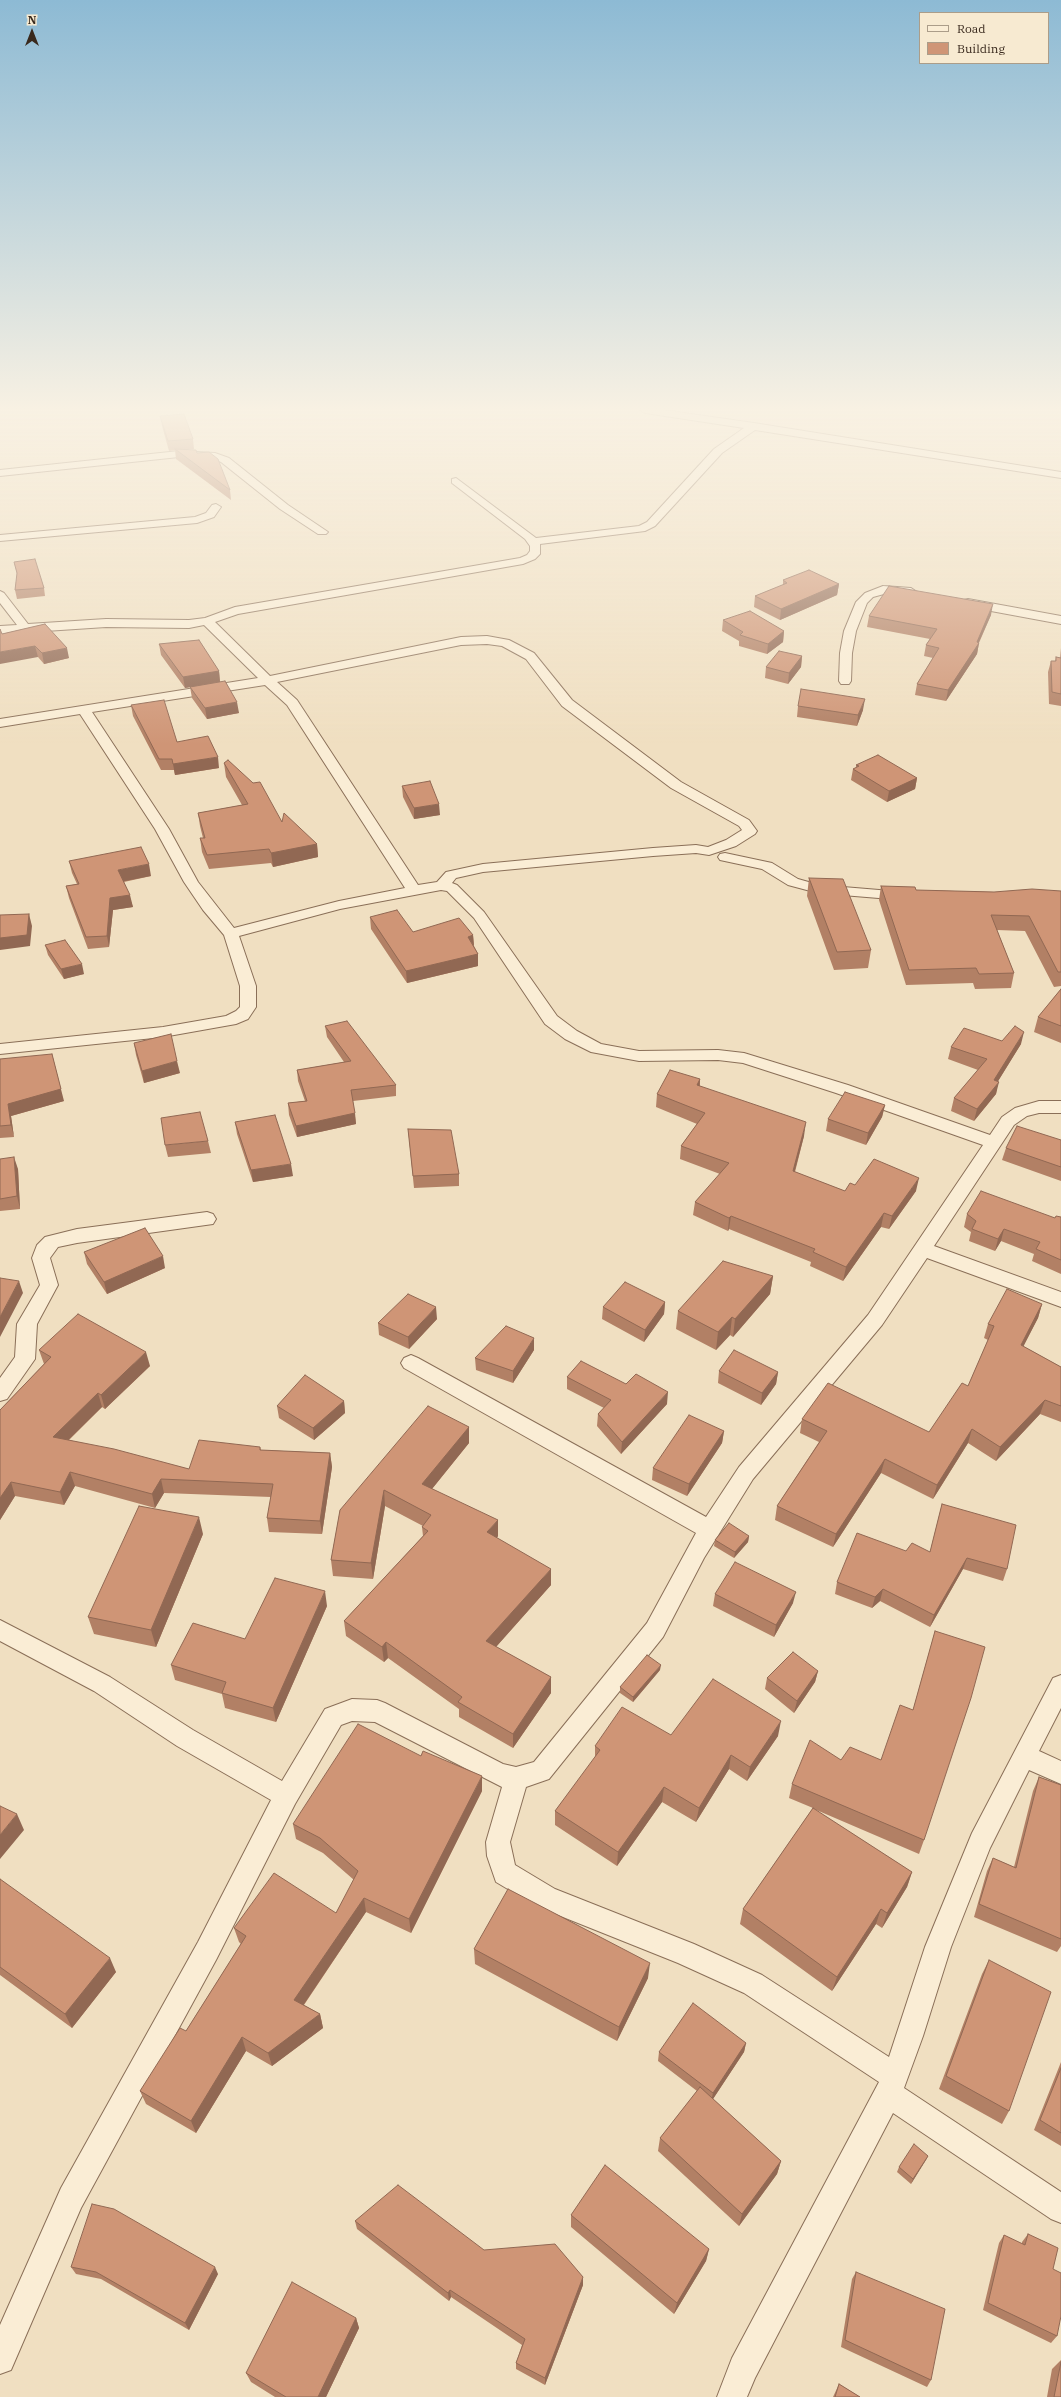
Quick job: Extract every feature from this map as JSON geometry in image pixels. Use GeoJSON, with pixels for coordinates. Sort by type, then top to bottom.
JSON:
{"type":"FeatureCollection","features":[{"type":"Feature","properties":{"kind":"street"},"geometry":{"type":"LineString","coordinates":[[0,538],[176,522]]}},
{"type":"Feature","properties":{"kind":"street"},"geometry":{"type":"LineString","coordinates":[[307,522],[322,532]]}},
{"type":"Feature","properties":{"kind":"street"},"geometry":{"type":"LineString","coordinates":[[0,630],[24,627],[106,623],[170,624],[207,621],[241,610],[523,561],[536,552],[536,546],[508,522]]}},
{"type":"Feature","properties":{"kind":"street"},"geometry":{"type":"LineString","coordinates":[[533,542],[585,534],[641,530],[653,522]]}},
{"type":"Feature","properties":{"kind":"street"},"geometry":{"type":"LineString","coordinates":[[845,681],[850,631],[862,602],[869,595],[883,590],[893,589],[923,594]]}},
{"type":"Feature","properties":{"kind":"street"},"geometry":{"type":"LineString","coordinates":[[0,595],[24,627]]}},
{"type":"Feature","properties":{"kind":"street"},"geometry":{"type":"LineString","coordinates":[[953,600],[1061,620]]}},
{"type":"Feature","properties":{"kind":"street"},"geometry":{"type":"LineString","coordinates":[[207,621],[239,654],[292,703],[413,889]]}},
{"type":"Feature","properties":{"kind":"street"},"geometry":{"type":"LineString","coordinates":[[0,723],[85,711],[268,680],[461,641],[487,640],[505,642],[530,656],[567,703],[676,785],[744,823],[750,831],[731,843],[709,851],[696,849],[653,852],[483,868],[452,875],[442,885]]}},
{"type":"Feature","properties":{"kind":"street"},"geometry":{"type":"LineString","coordinates":[[0,1049],[163,1032],[230,1020],[242,1015],[248,1007],[248,986],[231,934],[208,907],[191,882],[162,829],[85,711]]}},
{"type":"Feature","properties":{"kind":"street"},"geometry":{"type":"LineString","coordinates":[[725,857],[767,866],[793,882],[818,889],[849,891],[868,895],[918,897]]}},
{"type":"Feature","properties":{"kind":"street"},"geometry":{"type":"LineString","coordinates":[[231,934],[339,905],[413,889],[442,885],[452,888],[479,915],[551,1020],[571,1035],[597,1048],[639,1056],[718,1055],[744,1058],[842,1089],[992,1142]]}},
{"type":"Feature","properties":{"kind":"street"},"geometry":{"type":"LineString","coordinates":[[1,2355],[71,2198],[207,1951],[286,1796],[332,1718],[352,1710],[377,1711],[500,1775],[516,1778],[541,1771],[650,1636],[710,1530],[746,1473],[875,1320],[992,1142],[1008,1121],[1022,1112],[1039,1107],[1061,1107]]}},
{"type":"Feature","properties":{"kind":"street"},"geometry":{"type":"LineString","coordinates":[[0,1393],[25,1359],[27,1324],[49,1285],[41,1258],[44,1250],[52,1242],[77,1236],[207,1219]]}},
{"type":"Feature","properties":{"kind":"street"},"geometry":{"type":"LineString","coordinates":[[923,1249],[1061,1300]]}},
{"type":"Feature","properties":{"kind":"street"},"geometry":{"type":"LineString","coordinates":[[411,1363],[710,1530]]}},
{"type":"Feature","properties":{"kind":"street"},"geometry":{"type":"LineString","coordinates":[[0,1630],[102,1684],[185,1738],[286,1796]]}},
{"type":"Feature","properties":{"kind":"street"},"geometry":{"type":"LineString","coordinates":[[732,2397],[743,2369],[891,2085],[910,2036],[938,1947],[981,1841],[1061,1684]]}},
{"type":"Feature","properties":{"kind":"street"},"geometry":{"type":"LineString","coordinates":[[1024,1756],[1061,1773]]}},
{"type":"Feature","properties":{"kind":"street"},"geometry":{"type":"LineString","coordinates":[[516,1778],[498,1842],[499,1856],[505,1873],[546,1898],[685,1953],[753,1984],[1061,2209]]}},
{"type":"Feature","properties":{"kind":"building"},"geometry":{"type":"Polygon","coordinates":[[[35,559],[44,588],[15,590],[17,573],[14,562],[35,559]]]}},
{"type":"Feature","properties":{"kind":"building"},"geometry":{"type":"Polygon","coordinates":[[[809,570],[839,584],[781,609],[755,596],[787,583],[783,580],[809,570]]]}},
{"type":"Feature","properties":{"kind":"building"},"geometry":{"type":"Polygon","coordinates":[[[889,586],[993,604],[977,642],[979,643],[948,690],[917,684],[939,648],[926,645],[937,629],[869,616],[889,586]]]}},
{"type":"Feature","properties":{"kind":"building"},"geometry":{"type":"Polygon","coordinates":[[[750,611],[784,631],[768,644],[740,635],[743,632],[723,620],[750,611]]]}},
{"type":"Feature","properties":{"kind":"building"},"geometry":{"type":"Polygon","coordinates":[[[45,624],[67,648],[42,653],[35,646],[0,652],[0,629],[2,634],[45,624]]]}},
{"type":"Feature","properties":{"kind":"building"},"geometry":{"type":"Polygon","coordinates":[[[199,640],[219,671],[183,677],[159,644],[199,640]]]}},
{"type":"Feature","properties":{"kind":"building"},"geometry":{"type":"Polygon","coordinates":[[[779,651],[802,656],[789,673],[766,667],[779,651]]]}},
{"type":"Feature","properties":{"kind":"building"},"geometry":{"type":"Polygon","coordinates":[[[1056,657],[1061,658],[1061,694],[1052,692],[1051,661],[1056,661],[1056,657]]]}},
{"type":"Feature","properties":{"kind":"building"},"geometry":{"type":"Polygon","coordinates":[[[225,681],[237,702],[205,708],[190,687],[225,681]]]}},
{"type":"Feature","properties":{"kind":"building"},"geometry":{"type":"Polygon","coordinates":[[[801,689],[865,699],[858,715],[798,706],[801,689]]]}},
{"type":"Feature","properties":{"kind":"building"},"geometry":{"type":"Polygon","coordinates":[[[164,700],[177,742],[208,736],[218,757],[173,764],[172,759],[159,759],[131,705],[164,700]]]}},
{"type":"Feature","properties":{"kind":"building"},"geometry":{"type":"Polygon","coordinates":[[[878,755],[917,778],[889,791],[853,769],[859,766],[856,765],[878,755]]]}},
{"type":"Feature","properties":{"kind":"building"},"geometry":{"type":"Polygon","coordinates":[[[228,760],[253,783],[260,782],[282,822],[284,813],[317,844],[271,853],[269,849],[207,855],[200,838],[205,838],[198,813],[248,804],[224,763],[228,760]]]}},
{"type":"Feature","properties":{"kind":"building"},"geometry":{"type":"Polygon","coordinates":[[[430,781],[439,804],[414,808],[402,786],[430,781]]]}},
{"type":"Feature","properties":{"kind":"building"},"geometry":{"type":"Polygon","coordinates":[[[141,847],[149,864],[118,870],[130,895],[110,898],[107,936],[86,937],[66,886],[79,884],[69,861],[141,847]]]}},
{"type":"Feature","properties":{"kind":"building"},"geometry":{"type":"Polygon","coordinates":[[[809,878],[843,879],[871,950],[837,952],[809,878]]]}},
{"type":"Feature","properties":{"kind":"building"},"geometry":{"type":"Polygon","coordinates":[[[881,886],[915,887],[916,890],[994,892],[1032,889],[1061,891],[1061,972],[1058,972],[1029,916],[991,915],[1014,973],[979,974],[976,968],[909,970],[881,886]]]}},
{"type":"Feature","properties":{"kind":"building"},"geometry":{"type":"Polygon","coordinates":[[[397,910],[413,932],[459,918],[473,935],[468,937],[478,954],[406,971],[370,917],[397,910]]]}},
{"type":"Feature","properties":{"kind":"building"},"geometry":{"type":"Polygon","coordinates":[[[29,914],[27,935],[0,938],[0,915],[29,914]]]}},
{"type":"Feature","properties":{"kind":"building"},"geometry":{"type":"Polygon","coordinates":[[[65,940],[82,964],[61,969],[45,945],[65,940]]]}},
{"type":"Feature","properties":{"kind":"building"},"geometry":{"type":"Polygon","coordinates":[[[1061,989],[1061,1026],[1038,1017],[1061,989]]]}},
{"type":"Feature","properties":{"kind":"building"},"geometry":{"type":"Polygon","coordinates":[[[347,1021],[396,1085],[351,1090],[355,1113],[296,1126],[288,1103],[307,1101],[297,1070],[351,1061],[325,1026],[347,1021]]]}},
{"type":"Feature","properties":{"kind":"building"},"geometry":{"type":"Polygon","coordinates":[[[1015,1026],[1024,1032],[994,1080],[999,1082],[977,1109],[954,1098],[987,1059],[951,1047],[964,1028],[1002,1041],[1015,1026]]]}},
{"type":"Feature","properties":{"kind":"building"},"geometry":{"type":"Polygon","coordinates":[[[171,1034],[177,1061],[142,1071],[134,1043],[171,1034]]]}},
{"type":"Feature","properties":{"kind":"building"},"geometry":{"type":"Polygon","coordinates":[[[52,1054],[61,1089],[8,1104],[11,1125],[0,1126],[0,1059],[52,1054]]]}},
{"type":"Feature","properties":{"kind":"building"},"geometry":{"type":"Polygon","coordinates":[[[670,1070],[700,1079],[697,1085],[806,1122],[793,1171],[845,1191],[850,1183],[855,1185],[874,1159],[919,1178],[892,1216],[884,1213],[846,1267],[813,1252],[815,1249],[731,1216],[729,1218],[695,1202],[729,1163],[681,1146],[705,1113],[657,1094],[670,1070]]]}},
{"type":"Feature","properties":{"kind":"building"},"geometry":{"type":"Polygon","coordinates":[[[845,1092],[885,1105],[868,1133],[828,1119],[845,1092]]]}},
{"type":"Feature","properties":{"kind":"building"},"geometry":{"type":"Polygon","coordinates":[[[200,1112],[208,1141],[165,1145],[161,1118],[200,1112]]]}},
{"type":"Feature","properties":{"kind":"building"},"geometry":{"type":"Polygon","coordinates":[[[275,1115],[291,1164],[251,1170],[235,1122],[275,1115]]]}},
{"type":"Feature","properties":{"kind":"building"},"geometry":{"type":"Polygon","coordinates":[[[1017,1126],[1061,1140],[1061,1167],[1006,1148],[1017,1126]]]}},
{"type":"Feature","properties":{"kind":"building"},"geometry":{"type":"Polygon","coordinates":[[[408,1129],[451,1130],[459,1174],[413,1176],[408,1129]]]}},
{"type":"Feature","properties":{"kind":"building"},"geometry":{"type":"Polygon","coordinates":[[[14,1157],[17,1196],[0,1199],[0,1159],[14,1157]]]}},
{"type":"Feature","properties":{"kind":"building"},"geometry":{"type":"Polygon","coordinates":[[[981,1191],[1055,1218],[1056,1216],[1061,1217],[1061,1260],[1036,1249],[1040,1242],[1004,1229],[998,1239],[972,1229],[976,1221],[967,1214],[981,1191]]]}},
{"type":"Feature","properties":{"kind":"building"},"geometry":{"type":"Polygon","coordinates":[[[145,1228],[163,1256],[104,1282],[84,1252],[145,1228]]]}},
{"type":"Feature","properties":{"kind":"building"},"geometry":{"type":"Polygon","coordinates":[[[723,1261],[773,1276],[735,1319],[732,1317],[718,1332],[678,1311],[723,1261]]]}},
{"type":"Feature","properties":{"kind":"building"},"geometry":{"type":"Polygon","coordinates":[[[0,1278],[19,1281],[0,1317],[0,1278]]]}},
{"type":"Feature","properties":{"kind":"building"},"geometry":{"type":"Polygon","coordinates":[[[625,1282],[665,1302],[645,1330],[603,1307],[625,1282]]]}},
{"type":"Feature","properties":{"kind":"building"},"geometry":{"type":"Polygon","coordinates":[[[1007,1289],[1042,1304],[1021,1345],[1061,1367],[1061,1406],[1045,1400],[1000,1447],[972,1429],[937,1485],[885,1459],[836,1534],[777,1506],[827,1431],[802,1419],[828,1383],[929,1432],[962,1383],[968,1386],[994,1326],[988,1324],[1007,1289]]]}},
{"type":"Feature","properties":{"kind":"building"},"geometry":{"type":"Polygon","coordinates":[[[408,1294],[436,1307],[408,1337],[378,1323],[408,1294]]]}},
{"type":"Feature","properties":{"kind":"building"},"geometry":{"type":"Polygon","coordinates":[[[78,1314],[146,1352],[101,1395],[98,1393],[53,1437],[114,1449],[189,1469],[199,1440],[260,1447],[260,1450],[330,1453],[320,1521],[267,1518],[273,1484],[161,1479],[152,1494],[70,1472],[60,1492],[11,1482],[0,1498],[0,1410],[51,1357],[39,1350],[78,1314]]]}},
{"type":"Feature","properties":{"kind":"building"},"geometry":{"type":"Polygon","coordinates":[[[506,1326],[534,1338],[513,1371],[475,1358],[506,1326]]]}},
{"type":"Feature","properties":{"kind":"building"},"geometry":{"type":"Polygon","coordinates":[[[734,1350],[778,1372],[762,1393],[719,1371],[734,1350]]]}},
{"type":"Feature","properties":{"kind":"building"},"geometry":{"type":"Polygon","coordinates":[[[581,1361],[626,1384],[636,1374],[668,1392],[622,1442],[598,1414],[611,1400],[567,1377],[581,1361]]]}},
{"type":"Feature","properties":{"kind":"building"},"geometry":{"type":"Polygon","coordinates":[[[305,1375],[344,1401],[313,1428],[277,1406],[305,1375]]]}},
{"type":"Feature","properties":{"kind":"building"},"geometry":{"type":"Polygon","coordinates":[[[428,1406],[469,1427],[422,1484],[498,1520],[487,1532],[551,1569],[486,1641],[551,1677],[513,1734],[458,1702],[462,1697],[386,1642],[382,1647],[344,1621],[428,1531],[422,1527],[431,1515],[384,1490],[371,1563],[331,1560],[340,1510],[428,1406]]]}},
{"type":"Feature","properties":{"kind":"building"},"geometry":{"type":"Polygon","coordinates":[[[689,1415],[724,1431],[689,1484],[653,1468],[689,1415]]]}},
{"type":"Feature","properties":{"kind":"building"},"geometry":{"type":"Polygon","coordinates":[[[942,1504],[1016,1525],[1007,1569],[967,1558],[934,1615],[883,1589],[875,1597],[837,1582],[857,1533],[906,1551],[912,1543],[930,1552],[942,1504]]]}},
{"type":"Feature","properties":{"kind":"building"},"geometry":{"type":"Polygon","coordinates":[[[139,1506],[199,1517],[151,1630],[88,1617],[139,1506]]]}},
{"type":"Feature","properties":{"kind":"building"},"geometry":{"type":"Polygon","coordinates":[[[729,1523],[749,1536],[735,1552],[715,1540],[729,1523]]]}},
{"type":"Feature","properties":{"kind":"building"},"geometry":{"type":"Polygon","coordinates":[[[735,1562],[796,1592],[776,1625],[715,1594],[735,1562]]]}},
{"type":"Feature","properties":{"kind":"building"},"geometry":{"type":"Polygon","coordinates":[[[275,1578],[325,1591],[273,1708],[222,1693],[226,1682],[171,1665],[193,1623],[245,1639],[275,1578]]]}},
{"type":"Feature","properties":{"kind":"building"},"geometry":{"type":"Polygon","coordinates":[[[935,1631],[985,1647],[971,1698],[924,1840],[792,1784],[810,1740],[841,1760],[850,1747],[881,1760],[900,1705],[913,1710],[935,1631]]]}},
{"type":"Feature","properties":{"kind":"building"},"geometry":{"type":"Polygon","coordinates":[[[793,1652],[818,1671],[797,1701],[767,1678],[793,1652]]]}},
{"type":"Feature","properties":{"kind":"building"},"geometry":{"type":"Polygon","coordinates":[[[647,1655],[661,1665],[633,1697],[620,1687],[647,1655]]]}},
{"type":"Feature","properties":{"kind":"building"},"geometry":{"type":"Polygon","coordinates":[[[713,1679],[781,1721],[750,1767],[731,1755],[699,1808],[664,1787],[618,1852],[555,1811],[600,1750],[595,1746],[622,1707],[671,1735],[713,1679]]]}},
{"type":"Feature","properties":{"kind":"building"},"geometry":{"type":"Polygon","coordinates":[[[358,1724],[421,1756],[423,1751],[482,1776],[409,1919],[364,1898],[294,2000],[320,2014],[268,2053],[242,2037],[191,2121],[140,2091],[180,2028],[186,2031],[246,1936],[234,1928],[274,1873],[336,1913],[358,1871],[320,1838],[293,1824],[358,1724]]]}},
{"type":"Feature","properties":{"kind":"building"},"geometry":{"type":"Polygon","coordinates":[[[1039,1777],[1061,1785],[1061,1939],[979,1904],[993,1858],[1016,1868],[1039,1777]]]}},
{"type":"Feature","properties":{"kind":"building"},"geometry":{"type":"Polygon","coordinates":[[[0,1806],[17,1814],[0,1835],[0,1806]]]}},
{"type":"Feature","properties":{"kind":"building"},"geometry":{"type":"Polygon","coordinates":[[[813,1808],[912,1872],[887,1913],[881,1909],[837,1977],[743,1909],[813,1808]]]}},
{"type":"Feature","properties":{"kind":"building"},"geometry":{"type":"Polygon","coordinates":[[[0,1879],[110,1958],[65,2014],[0,1967],[0,1879]]]}},
{"type":"Feature","properties":{"kind":"building"},"geometry":{"type":"Polygon","coordinates":[[[508,1889],[650,1963],[619,2027],[474,1949],[508,1889]]]}},
{"type":"Feature","properties":{"kind":"building"},"geometry":{"type":"Polygon","coordinates":[[[989,1960],[1051,1992],[1009,2111],[946,2076],[989,1960]]]}},
{"type":"Feature","properties":{"kind":"building"},"geometry":{"type":"Polygon","coordinates":[[[693,2003],[746,2043],[713,2093],[659,2052],[693,2003]]]}},
{"type":"Feature","properties":{"kind":"building"},"geometry":{"type":"Polygon","coordinates":[[[1061,2068],[1061,2133],[1040,2120],[1061,2068]]]}},
{"type":"Feature","properties":{"kind":"building"},"geometry":{"type":"Polygon","coordinates":[[[700,2087],[781,2161],[742,2214],[660,2138],[700,2087]]]}},
{"type":"Feature","properties":{"kind":"building"},"geometry":{"type":"Polygon","coordinates":[[[914,2144],[928,2156],[913,2179],[899,2167],[914,2144]]]}},
{"type":"Feature","properties":{"kind":"building"},"geometry":{"type":"Polygon","coordinates":[[[605,2165],[709,2249],[677,2303],[571,2215],[605,2165]]]}},
{"type":"Feature","properties":{"kind":"building"},"geometry":{"type":"Polygon","coordinates":[[[398,2185],[484,2250],[555,2244],[583,2277],[545,2378],[516,2363],[525,2339],[450,2290],[448,2293],[355,2221],[398,2185]]]}},
{"type":"Feature","properties":{"kind":"building"},"geometry":{"type":"Polygon","coordinates":[[[92,2204],[114,2209],[215,2267],[185,2323],[96,2272],[71,2267],[92,2204]]]}},
{"type":"Feature","properties":{"kind":"building"},"geometry":{"type":"Polygon","coordinates":[[[1028,2234],[1058,2248],[1053,2269],[1061,2273],[1061,2316],[1057,2336],[988,2303],[1004,2235],[1025,2245],[1028,2234]]]}},
{"type":"Feature","properties":{"kind":"building"},"geometry":{"type":"Polygon","coordinates":[[[856,2272],[945,2309],[931,2380],[845,2340],[856,2272]]]}},
{"type":"Feature","properties":{"kind":"building"},"geometry":{"type":"Polygon","coordinates":[[[292,2282],[356,2318],[318,2397],[286,2397],[246,2373],[292,2282]]]}},
{"type":"Feature","properties":{"kind":"building"},"geometry":{"type":"Polygon","coordinates":[[[1061,2362],[1061,2397],[1054,2397],[1061,2362]]]}},
{"type":"Feature","properties":{"kind":"building"},"geometry":{"type":"Polygon","coordinates":[[[839,2384],[860,2397],[835,2397],[839,2384]]]}}]}
